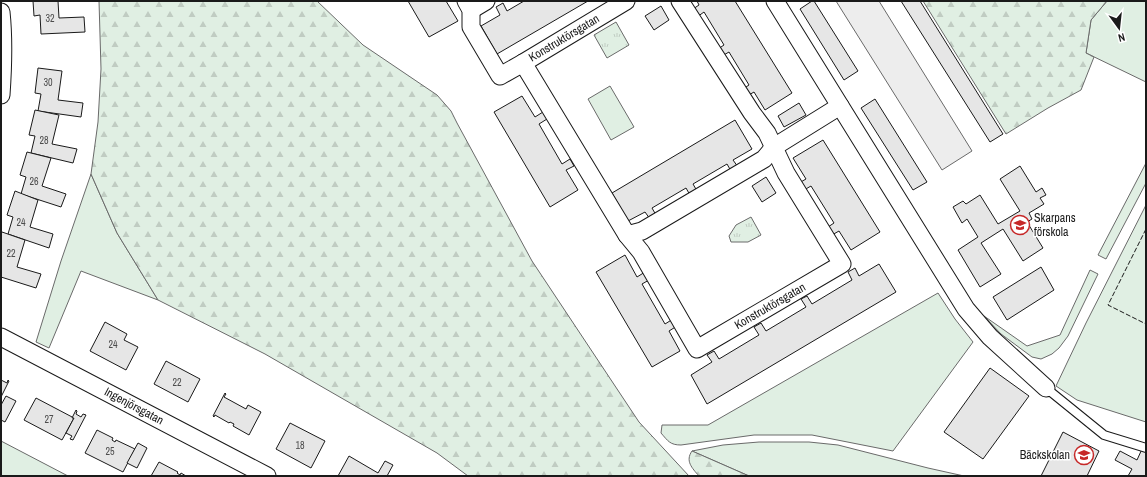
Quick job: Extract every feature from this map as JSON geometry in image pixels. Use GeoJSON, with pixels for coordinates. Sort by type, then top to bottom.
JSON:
{"type":"FeatureCollection","features":[{"type":"Feature","properties":{"kind":"street","name":"Konstruktörsgatan"},"geometry":{"type":"LineString","coordinates":[[486,1],[468,5],[471,27],[500,76],[626,1]]}},
{"type":"Feature","properties":{"kind":"street","name":"Konstruktörsgatan"},"geometry":{"type":"LineString","coordinates":[[523,63],[627,235],[641,252],[697,350],[842,264],[786,173],[767,133],[752,113],[680,1]]}},
{"type":"Feature","properties":{"kind":"street"},"geometry":{"type":"LineString","coordinates":[[775,1],[966,309],[990,337],[1046,388]]}},
{"type":"Feature","properties":{"kind":"street"},"geometry":{"type":"LineString","coordinates":[[1,12],[3,32],[1,95]]}},
{"type":"Feature","properties":{"kind":"street"},"geometry":{"type":"LineString","coordinates":[[627,235],[642,231],[764,159],[774,147],[840,106]]}},
{"type":"Feature","properties":{"kind":"street","name":"Ingenjörsgatan"},"geometry":{"type":"LineString","coordinates":[[1,337],[266,476]]}},
{"type":"Feature","properties":{"kind":"lane"},"geometry":{"type":"LineString","coordinates":[[1046,388],[1104,435],[1146,448]]}},
{"type":"Feature","properties":{"kind":"green space"},"geometry":{"type":"Polygon","coordinates":[[[99,1],[317,1],[363,45],[437,95],[451,111],[532,261],[639,422],[689,476],[468,476],[437,453],[265,354],[158,300],[117,233],[91,174],[98,122],[101,69],[99,1]]]}},
{"type":"Feature","properties":{"kind":"green space"},"geometry":{"type":"Polygon","coordinates":[[[923,1],[1107,1],[1091,20],[1086,53],[1094,57],[1081,90],[1006,134],[923,1]]]}},
{"type":"Feature","properties":{"kind":"green space"},"geometry":{"type":"Polygon","coordinates":[[[1107,1],[1146,1],[1146,82],[1086,53],[1091,20],[1107,1]]]}},
{"type":"Feature","properties":{"kind":"green space"},"geometry":{"type":"Polygon","coordinates":[[[616,22],[629,45],[607,58],[594,35],[616,22]]]}},
{"type":"Feature","properties":{"kind":"green space"},"geometry":{"type":"Polygon","coordinates":[[[610,86],[634,127],[611,140],[588,99],[610,86]]]}},
{"type":"Feature","properties":{"kind":"green space"},"geometry":{"type":"Polygon","coordinates":[[[1146,163],[1146,183],[1106,259],[1098,255],[1146,163]]]}},
{"type":"Feature","properties":{"kind":"green space"},"geometry":{"type":"Polygon","coordinates":[[[91,174],[117,233],[158,300],[81,271],[49,348],[36,342],[61,261],[91,174]]]}},
{"type":"Feature","properties":{"kind":"green space"},"geometry":{"type":"Polygon","coordinates":[[[1146,205],[1146,422],[1077,400],[1056,386],[1146,205]]]}},
{"type":"Feature","properties":{"kind":"green space"},"geometry":{"type":"Polygon","coordinates":[[[751,217],[761,235],[748,242],[731,242],[729,236],[736,225],[751,217]]]}},
{"type":"Feature","properties":{"kind":"green space"},"geometry":{"type":"Polygon","coordinates":[[[1090,270],[1098,274],[1068,336],[1059,348],[1052,354],[1041,359],[1032,357],[1001,334],[984,316],[1027,346],[1060,335],[1090,270]]]}},
{"type":"Feature","properties":{"kind":"green space"},"geometry":{"type":"Polygon","coordinates":[[[938,293],[955,319],[973,342],[893,451],[812,435],[754,435],[677,445],[670,442],[661,433],[662,425],[708,425],[938,293]]]}},
{"type":"Feature","properties":{"kind":"green space"},"geometry":{"type":"Polygon","coordinates":[[[1,441],[68,476],[1,476],[1,441]]]}},
{"type":"Feature","properties":{"kind":"green space"},"geometry":{"type":"Polygon","coordinates":[[[759,442],[809,442],[838,445],[964,476],[749,476],[692,451],[723,445],[759,442]]]}},
{"type":"Feature","properties":{"kind":"green space"},"geometry":{"type":"Polygon","coordinates":[[[692,451],[749,476],[699,476],[689,461],[692,451]]]}},
{"type":"Feature","properties":{"kind":"shaded area"},"geometry":{"type":"Polygon","coordinates":[[[836,1],[879,1],[972,151],[942,170],[836,1]]]}},
{"type":"Feature","properties":{"kind":"building"},"geometry":{"type":"Polygon","coordinates":[[[33,1],[58,1],[59,18],[84,17],[85,32],[41,34],[40,15],[34,16],[33,1]]]}},
{"type":"Feature","properties":{"kind":"building"},"geometry":{"type":"Polygon","coordinates":[[[408,1],[446,1],[458,21],[429,37],[408,1]]]}},
{"type":"Feature","properties":{"kind":"building"},"geometry":{"type":"Polygon","coordinates":[[[524,1],[588,1],[497,54],[481,26],[500,15],[496,7],[503,3],[507,11],[524,1]]]}},
{"type":"Feature","properties":{"kind":"building"},"geometry":{"type":"Polygon","coordinates":[[[697,1],[735,1],[792,93],[765,110],[754,92],[747,96],[743,89],[749,85],[729,52],[722,56],[718,49],[724,45],[704,12],[697,17],[693,9],[699,5],[697,1]]]}},
{"type":"Feature","properties":{"kind":"building"},"geometry":{"type":"Polygon","coordinates":[[[814,1],[858,71],[844,80],[800,9],[814,1]]]}},
{"type":"Feature","properties":{"kind":"building"},"geometry":{"type":"Polygon","coordinates":[[[901,1],[920,1],[1003,134],[990,142],[901,1]]]}},
{"type":"Feature","properties":{"kind":"building"},"geometry":{"type":"Polygon","coordinates":[[[661,6],[669,20],[654,30],[645,16],[661,6]]]}},
{"type":"Feature","properties":{"kind":"building"},"geometry":{"type":"Polygon","coordinates":[[[38,68],[62,71],[58,100],[83,103],[81,117],[38,111],[41,94],[35,93],[38,68]]]}},
{"type":"Feature","properties":{"kind":"building"},"geometry":{"type":"Polygon","coordinates":[[[522,96],[535,117],[543,112],[547,119],[539,124],[562,164],[570,159],[574,166],[566,170],[578,190],[550,207],[494,112],[522,96]]]}},
{"type":"Feature","properties":{"kind":"building"},"geometry":{"type":"Polygon","coordinates":[[[875,99],[927,182],[913,190],[861,108],[875,99]]]}},
{"type":"Feature","properties":{"kind":"building"},"geometry":{"type":"Polygon","coordinates":[[[799,103],[806,115],[784,127],[778,116],[799,103]]]}},
{"type":"Feature","properties":{"kind":"building"},"geometry":{"type":"Polygon","coordinates":[[[35,110],[59,115],[52,144],[77,149],[73,163],[31,153],[35,136],[29,135],[35,110]]]}},
{"type":"Feature","properties":{"kind":"building"},"geometry":{"type":"Polygon","coordinates":[[[735,120],[752,149],[733,160],[738,167],[731,171],[727,164],[693,184],[697,191],[690,195],[686,188],[652,208],[656,215],[650,219],[645,212],[628,221],[612,193],[735,120]]]}},
{"type":"Feature","properties":{"kind":"building"},"geometry":{"type":"Polygon","coordinates":[[[823,140],[880,232],[851,250],[839,231],[832,235],[828,227],[834,223],[811,186],[804,190],[799,183],[806,179],[793,158],[823,140]]]}},
{"type":"Feature","properties":{"kind":"building"},"geometry":{"type":"Polygon","coordinates":[[[27,152],[51,158],[42,186],[66,194],[61,207],[21,194],[26,177],[20,175],[27,152]]]}},
{"type":"Feature","properties":{"kind":"building"},"geometry":{"type":"Polygon","coordinates":[[[1020,166],[1036,192],[1042,188],[1046,195],[1040,198],[1044,204],[1029,213],[1032,219],[1027,222],[1043,248],[1023,261],[1003,229],[981,243],[1001,274],[980,287],[958,250],[978,237],[967,219],[962,223],[953,207],[963,201],[966,204],[980,195],[998,224],[1020,211],[1000,179],[1020,166]]]}},
{"type":"Feature","properties":{"kind":"building"},"geometry":{"type":"Polygon","coordinates":[[[766,177],[776,193],[762,202],[752,186],[766,177]]]}},
{"type":"Feature","properties":{"kind":"building"},"geometry":{"type":"Polygon","coordinates":[[[15,191],[38,200],[30,227],[53,234],[49,248],[8,234],[13,217],[7,215],[15,191]]]}},
{"type":"Feature","properties":{"kind":"building"},"geometry":{"type":"Polygon","coordinates":[[[2,232],[25,240],[17,267],[41,274],[36,288],[1,277],[2,232]]]}},
{"type":"Feature","properties":{"kind":"building"},"geometry":{"type":"Polygon","coordinates":[[[625,255],[637,277],[645,272],[649,280],[642,284],[665,324],[673,319],[677,326],[669,331],[680,351],[652,367],[596,272],[625,255]]]}},
{"type":"Feature","properties":{"kind":"building"},"geometry":{"type":"Polygon","coordinates":[[[879,264],[896,292],[707,404],[691,375],[712,362],[707,355],[714,351],[719,359],[759,335],[754,327],[761,323],[766,331],[806,307],[801,299],[807,296],[812,304],[852,280],[848,272],[855,268],[859,276],[879,264]]]}},
{"type":"Feature","properties":{"kind":"building"},"geometry":{"type":"Polygon","coordinates":[[[1041,267],[1054,290],[1007,320],[993,297],[1041,267]]]}},
{"type":"Feature","properties":{"kind":"building"},"geometry":{"type":"Polygon","coordinates":[[[105,322],[127,334],[124,340],[138,347],[126,370],[90,351],[105,322]]]}},
{"type":"Feature","properties":{"kind":"building"},"geometry":{"type":"Polygon","coordinates":[[[166,361],[200,379],[188,402],[154,384],[166,361]]]}},
{"type":"Feature","properties":{"kind":"building"},"geometry":{"type":"Polygon","coordinates":[[[990,368],[1029,396],[983,459],[944,432],[990,368]]]}},
{"type":"Feature","properties":{"kind":"building"},"geometry":{"type":"Polygon","coordinates":[[[1,380],[7,383],[8,380],[9,381],[1,397],[1,380]]]}},
{"type":"Feature","properties":{"kind":"building"},"geometry":{"type":"Polygon","coordinates":[[[225,393],[226,394],[224,397],[246,409],[248,405],[261,412],[249,435],[233,426],[234,424],[229,423],[215,415],[214,417],[213,416],[225,393]]]}},
{"type":"Feature","properties":{"kind":"building"},"geometry":{"type":"Polygon","coordinates":[[[6,396],[16,401],[5,422],[1,420],[1,405],[6,396]]]}},
{"type":"Feature","properties":{"kind":"building"},"geometry":{"type":"Polygon","coordinates":[[[36,398],[74,418],[62,440],[24,420],[36,398]]]}},
{"type":"Feature","properties":{"kind":"building"},"geometry":{"type":"Polygon","coordinates":[[[76,410],[76,414],[81,417],[83,414],[86,415],[73,440],[70,439],[72,436],[66,433],[74,418],[72,418],[76,410]]]}},
{"type":"Feature","properties":{"kind":"building"},"geometry":{"type":"Polygon","coordinates":[[[290,423],[325,441],[311,468],[276,449],[290,423]]]}},
{"type":"Feature","properties":{"kind":"building"},"geometry":{"type":"Polygon","coordinates":[[[97,430],[113,438],[112,440],[115,442],[116,440],[135,449],[123,472],[85,453],[97,430]]]}},
{"type":"Feature","properties":{"kind":"building"},"geometry":{"type":"Polygon","coordinates":[[[1063,432],[1099,451],[1087,476],[1041,476],[1063,432]]]}},
{"type":"Feature","properties":{"kind":"building"},"geometry":{"type":"Polygon","coordinates":[[[138,443],[147,448],[137,468],[127,463],[138,443]]]}},
{"type":"Feature","properties":{"kind":"building"},"geometry":{"type":"Polygon","coordinates":[[[1142,449],[1146,451],[1146,476],[1128,476],[1132,469],[1115,460],[1120,451],[1137,460],[1142,449]]]}},
{"type":"Feature","properties":{"kind":"building"},"geometry":{"type":"Polygon","coordinates":[[[349,456],[378,473],[385,461],[393,465],[387,476],[338,476],[349,456]]]}},
{"type":"Feature","properties":{"kind":"building"},"geometry":{"type":"Polygon","coordinates":[[[159,462],[178,472],[177,473],[180,475],[181,473],[186,476],[151,476],[159,462]]]}},
{"type":"Feature","properties":{"kind":"fence"},"geometry":{"type":"LineString","coordinates":[[1146,229],[1108,305],[1146,324]]}},
{"type":"Feature","properties":{"kind":"place","name":"Skarpans förskola"},"geometry":{"type":"Point","coordinates":[1020,225]}},
{"type":"Feature","properties":{"kind":"place","name":"Bäckskolan"},"geometry":{"type":"Point","coordinates":[1084,455]}}]}
